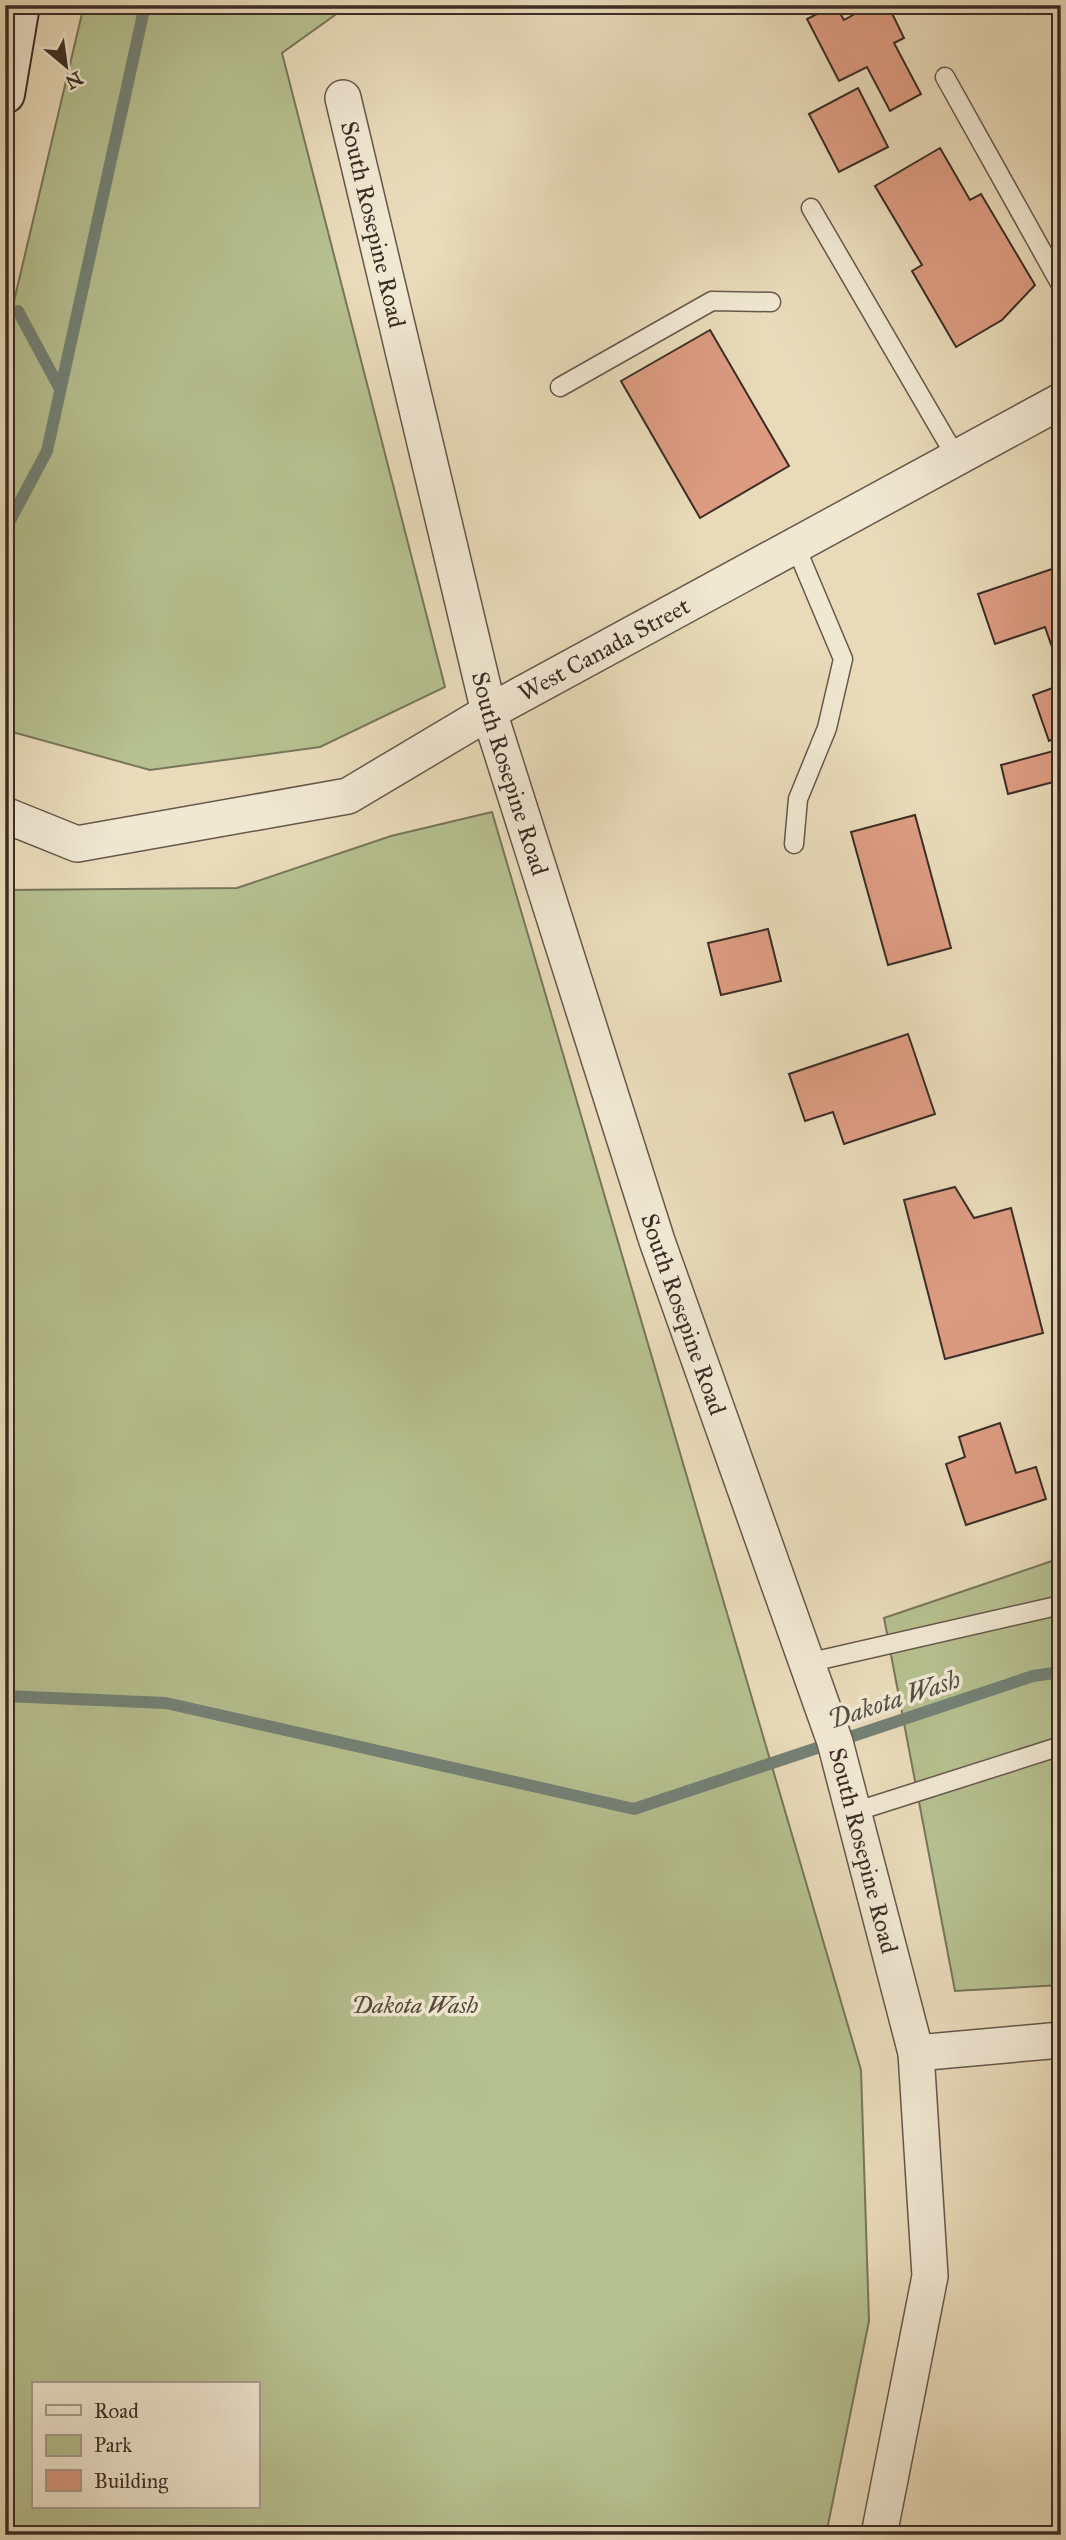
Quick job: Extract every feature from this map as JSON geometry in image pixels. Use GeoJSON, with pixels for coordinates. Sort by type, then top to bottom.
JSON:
{"type":"FeatureCollection","features":[{"type":"Feature","properties":{"kind":"main road"},"geometry":{"type":"LineString","coordinates":[[5,94],[20,5]]}},
{"type":"Feature","properties":{"kind":"street","name":"South Rosepine Road"},"geometry":{"type":"LineString","coordinates":[[344,98],[489,712],[657,1241],[835,1742],[916,2053],[930,2276],[879,2535]]}},
{"type":"Feature","properties":{"kind":"street","name":"West Canada Street"},"geometry":{"type":"LineString","coordinates":[[5,815],[77,844],[348,796],[489,712],[1061,401]]}},
{"type":"Feature","properties":{"kind":"street"},"geometry":{"type":"LineString","coordinates":[[916,2053],[1061,2040]]}},
{"type":"Feature","properties":{"kind":"lane"},"geometry":{"type":"LineString","coordinates":[[945,77],[1061,285]]}},
{"type":"Feature","properties":{"kind":"lane"},"geometry":{"type":"LineString","coordinates":[[811,208],[956,457]]}},
{"type":"Feature","properties":{"kind":"lane"},"geometry":{"type":"LineString","coordinates":[[560,387],[712,300],[771,302]]}},
{"type":"Feature","properties":{"kind":"lane"},"geometry":{"type":"LineString","coordinates":[[794,844],[799,799],[827,728],[842,659],[795,545]]}},
{"type":"Feature","properties":{"kind":"lane"},"geometry":{"type":"LineString","coordinates":[[807,1663],[1061,1605]]}},
{"type":"Feature","properties":{"kind":"lane"},"geometry":{"type":"LineString","coordinates":[[854,1812],[1061,1746]]}},
{"type":"Feature","properties":{"kind":"green space"},"geometry":{"type":"Polygon","coordinates":[[[84,5],[349,5],[282,53],[445,687],[320,747],[150,770],[5,730],[5,339],[84,5]]]}},
{"type":"Feature","properties":{"kind":"green space","name":"Dakota Wash"},"geometry":{"type":"Polygon","coordinates":[[[492,812],[861,2070],[869,2321],[826,2535],[5,2535],[5,890],[237,888],[391,836],[492,812]]]}},
{"type":"Feature","properties":{"kind":"green space","name":"Dakota Wash"},"geometry":{"type":"Polygon","coordinates":[[[1061,1558],[1061,1985],[955,1991],[884,1618],[1061,1558]]]}},
{"type":"Feature","properties":{"kind":"building"},"geometry":{"type":"Polygon","coordinates":[[[835,5],[844,20],[871,5],[888,5],[904,38],[894,43],[921,94],[890,111],[867,67],[839,81],[807,19],[835,5]]]}},
{"type":"Feature","properties":{"kind":"building"},"geometry":{"type":"Polygon","coordinates":[[[1024,5],[1044,5],[1029,14],[1024,5]]]}},
{"type":"Feature","properties":{"kind":"building"},"geometry":{"type":"Polygon","coordinates":[[[858,88],[888,147],[839,172],[809,114],[858,88]]]}},
{"type":"Feature","properties":{"kind":"building"},"geometry":{"type":"Polygon","coordinates":[[[940,148],[970,200],[981,194],[1035,285],[1002,320],[956,347],[912,271],[922,265],[875,186],[940,148]]]}},
{"type":"Feature","properties":{"kind":"building"},"geometry":{"type":"Polygon","coordinates":[[[710,330],[789,466],[700,518],[621,381],[710,330]]]}},
{"type":"Feature","properties":{"kind":"building"},"geometry":{"type":"Polygon","coordinates":[[[1061,566],[1061,673],[1045,627],[995,644],[978,594],[1061,566]]]}},
{"type":"Feature","properties":{"kind":"building"},"geometry":{"type":"Polygon","coordinates":[[[1061,685],[1061,736],[1049,741],[1033,695],[1061,685]]]}},
{"type":"Feature","properties":{"kind":"building"},"geometry":{"type":"Polygon","coordinates":[[[1061,749],[1061,780],[1008,794],[1001,765],[1061,749]]]}},
{"type":"Feature","properties":{"kind":"building"},"geometry":{"type":"Polygon","coordinates":[[[915,815],[951,948],[888,965],[851,832],[915,815]]]}},
{"type":"Feature","properties":{"kind":"building"},"geometry":{"type":"Polygon","coordinates":[[[768,929],[781,981],[721,995],[708,943],[768,929]]]}},
{"type":"Feature","properties":{"kind":"building"},"geometry":{"type":"Polygon","coordinates":[[[908,1034],[935,1114],[844,1144],[833,1112],[805,1121],[789,1074],[908,1034]]]}},
{"type":"Feature","properties":{"kind":"building"},"geometry":{"type":"Polygon","coordinates":[[[955,1187],[974,1218],[1011,1208],[1043,1333],[945,1359],[904,1200],[955,1187]]]}},
{"type":"Feature","properties":{"kind":"building"},"geometry":{"type":"Polygon","coordinates":[[[1000,1423],[1016,1473],[1036,1467],[1046,1499],[966,1525],[946,1464],[965,1457],[959,1437],[1000,1423]]]}},
{"type":"Feature","properties":{"kind":"waterway"},"geometry":{"type":"LineString","coordinates":[[5,530],[47,451],[145,5]]}},
{"type":"Feature","properties":{"kind":"waterway"},"geometry":{"type":"LineString","coordinates":[[18,311],[60,389]]}},
{"type":"Feature","properties":{"kind":"waterway","name":"Dakota Wash"},"geometry":{"type":"LineString","coordinates":[[5,1696],[166,1703],[634,1809],[1033,1676],[1061,1672]]}}]}
